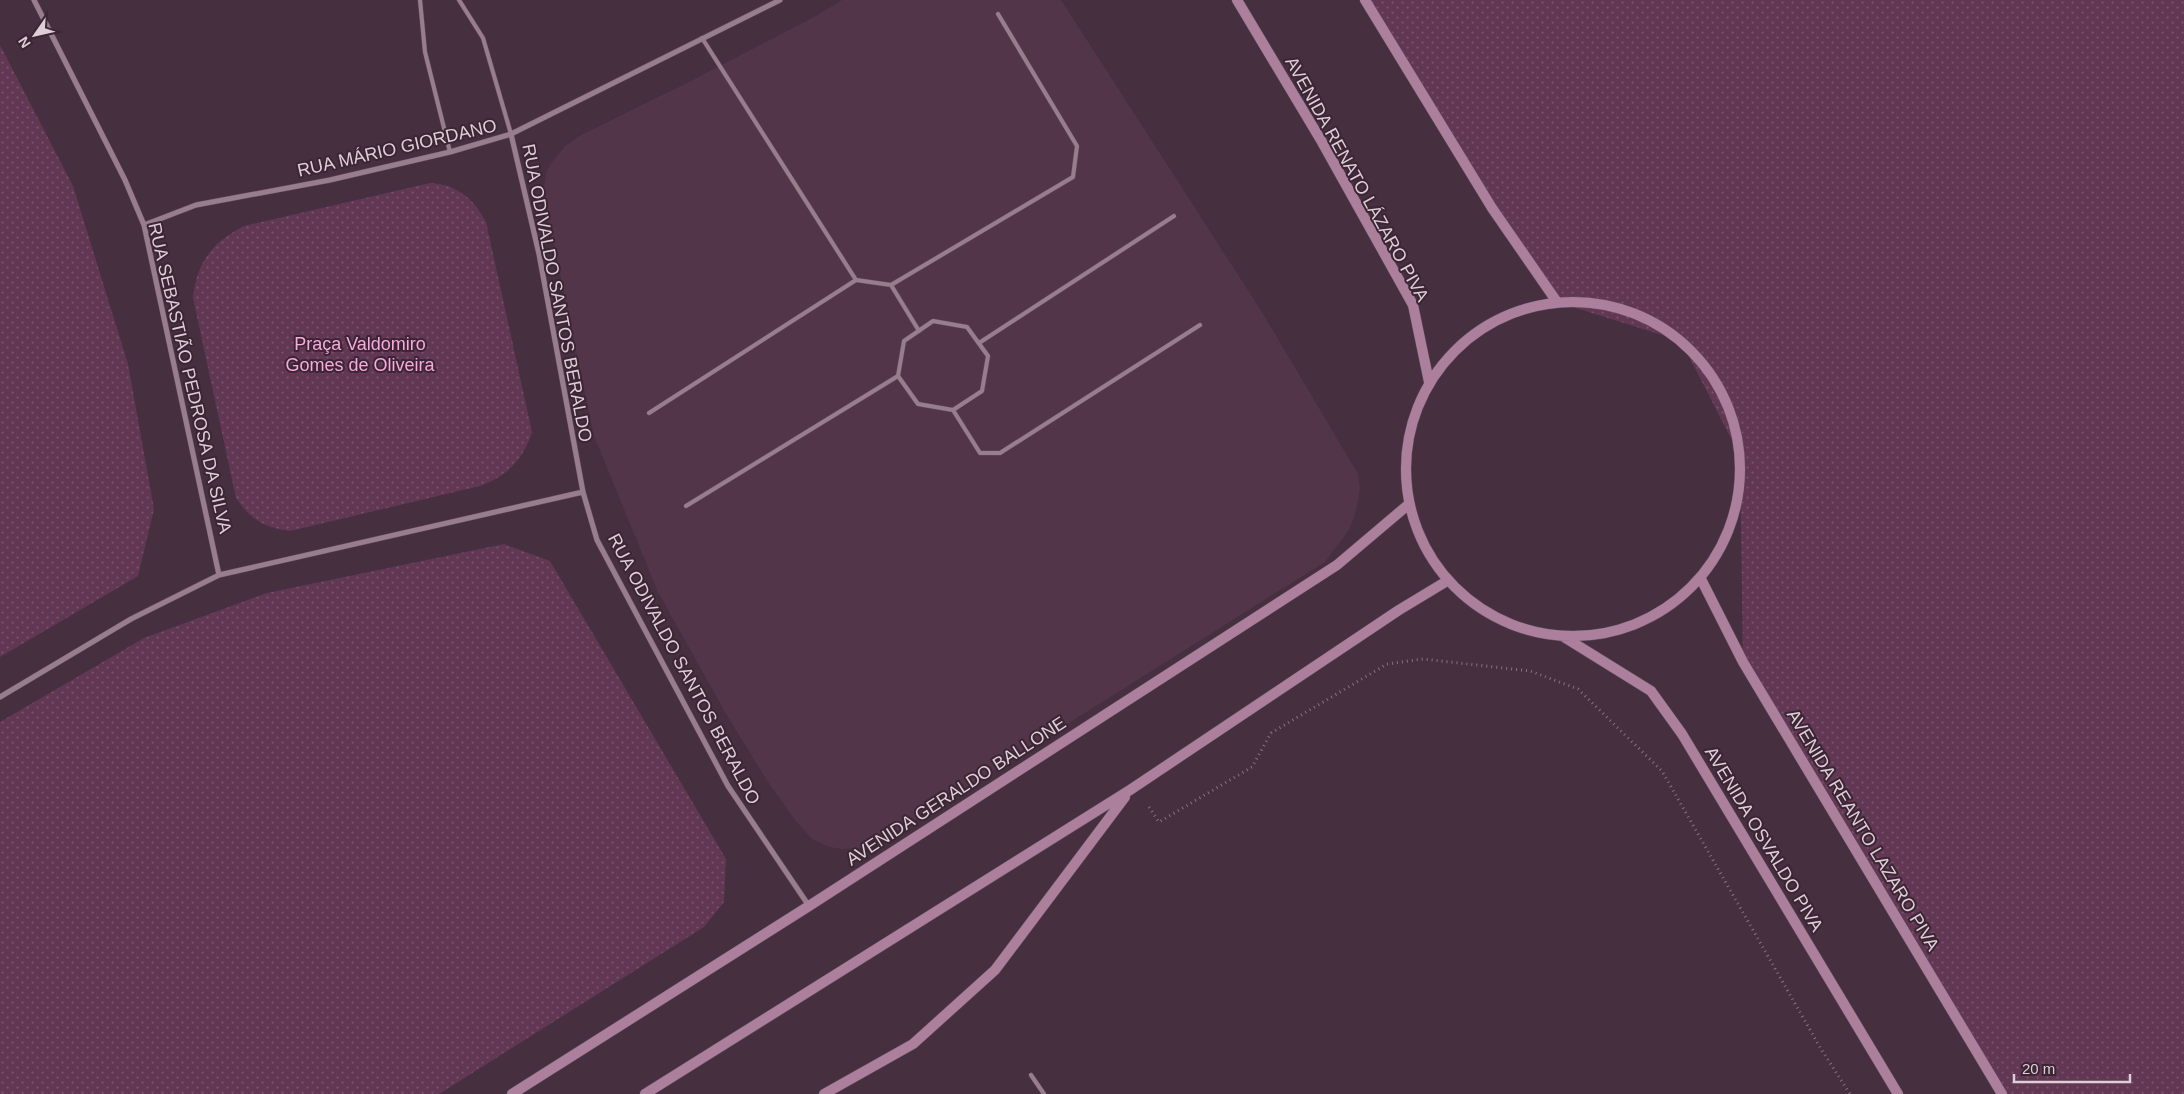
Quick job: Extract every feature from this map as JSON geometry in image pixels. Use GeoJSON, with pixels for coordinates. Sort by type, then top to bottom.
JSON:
{"type":"FeatureCollection","features":[{"type":"Feature","properties":{"kind":"main road","name":"AVENIDA RENATO LÁZARO PIVA"},"geometry":{"type":"LineString","coordinates":[[1237,0],[1322,142],[1413,305],[1429,382]]}},
{"type":"Feature","properties":{"kind":"main road"},"geometry":{"type":"LineString","coordinates":[[1364,0],[1492,208],[1557,302]]}},
{"type":"Feature","properties":{"kind":"main road"},"geometry":{"type":"LineString","coordinates":[[1557,302],[1601,304],[1643,317],[1681,341],[1710,374],[1730,413],[1740,456],[1738,500],[1725,542],[1701,579],[1640,624],[1564,638],[1521,629],[1481,609],[1448,581],[1423,545],[1409,504],[1407,442],[1429,382],[1453,352],[1483,327],[1519,310],[1557,302]]}},
{"type":"Feature","properties":{"kind":"main road","name":"AVENIDA GERALDO BALLONE"},"geometry":{"type":"LineString","coordinates":[[512,1094],[809,906],[1337,565],[1409,504]]}},
{"type":"Feature","properties":{"kind":"main road","name":"AVENIDA REANTO LAZARO PIVA"},"geometry":{"type":"LineString","coordinates":[[1701,579],[1743,662],[2002,1094]]}},
{"type":"Feature","properties":{"kind":"main road"},"geometry":{"type":"LineString","coordinates":[[646,1094],[1133,789],[1399,610],[1448,581]]}},
{"type":"Feature","properties":{"kind":"main road","name":"AVENIDA OSVALDO PIVA"},"geometry":{"type":"LineString","coordinates":[[1564,638],[1651,691],[1682,734],[1898,1094]]}},
{"type":"Feature","properties":{"kind":"main road"},"geometry":{"type":"LineString","coordinates":[[824,1094],[913,1044],[995,970],[1133,789]]}},
{"type":"Feature","properties":{"kind":"street","name":"RUA SEBASTIÃO PEDROSA DA SILVA"},"geometry":{"type":"LineString","coordinates":[[34,0],[124,180],[144,225],[220,575]]}},
{"type":"Feature","properties":{"kind":"street","name":"RUA MÁRIO GIORDANO"},"geometry":{"type":"LineString","coordinates":[[144,225],[196,205],[330,180],[450,152],[511,134],[780,0]]}},
{"type":"Feature","properties":{"kind":"street","name":"RUA ODIVALDO SANTOS BERALDO"},"geometry":{"type":"LineString","coordinates":[[511,134],[539,254],[583,492],[597,540],[728,786],[809,906]]}},
{"type":"Feature","properties":{"kind":"street"},"geometry":{"type":"LineString","coordinates":[[0,697],[131,619],[220,575],[583,492]]}},
{"type":"Feature","properties":{"kind":"lane"},"geometry":{"type":"LineString","coordinates":[[420,0],[425,52],[450,152]]}},
{"type":"Feature","properties":{"kind":"lane"},"geometry":{"type":"LineString","coordinates":[[459,0],[484,38],[511,134]]}},
{"type":"Feature","properties":{"kind":"lane"},"geometry":{"type":"LineString","coordinates":[[648,413],[856,280],[891,285],[1073,177],[1077,146],[998,14]]}},
{"type":"Feature","properties":{"kind":"lane"},"geometry":{"type":"LineString","coordinates":[[702,38],[856,280]]}},
{"type":"Feature","properties":{"kind":"lane"},"geometry":{"type":"LineString","coordinates":[[979,342],[1174,216]]}},
{"type":"Feature","properties":{"kind":"lane"},"geometry":{"type":"LineString","coordinates":[[891,285],[919,331]]}},
{"type":"Feature","properties":{"kind":"lane"},"geometry":{"type":"LineString","coordinates":[[933,321],[967,327],[979,342],[988,356],[982,391],[953,410],[918,404],[898,376],[904,341],[933,321]]}},
{"type":"Feature","properties":{"kind":"lane"},"geometry":{"type":"LineString","coordinates":[[953,410],[980,453],[1000,453],[1200,325]]}},
{"type":"Feature","properties":{"kind":"lane"},"geometry":{"type":"LineString","coordinates":[[686,506],[898,376]]}},
{"type":"Feature","properties":{"kind":"lane"},"geometry":{"type":"LineString","coordinates":[[1031,1075],[1044,1094]]}},
{"type":"Feature","properties":{"kind":"path"},"geometry":{"type":"LineString","coordinates":[[1133,789],[1159,822],[1252,767],[1271,733],[1387,664],[1423,659],[1530,671],[1578,689],[1662,771],[1821,1048],[1850,1094]]}},
{"type":"Feature","properties":{"kind":"shaded area"},"geometry":{"type":"Polygon","coordinates":[[[842,0],[1061,0],[1262,312],[1358,474],[1360,489],[1355,515],[1349,530],[1325,562],[894,833],[859,848],[842,849],[830,847],[812,839],[795,820],[766,779],[725,712],[658,592],[594,436],[543,193],[547,170],[565,146],[581,135],[687,83],[816,16],[842,0]]]}},
{"type":"Feature","properties":{"kind":"green space"},"geometry":{"type":"Polygon","coordinates":[[[1365,0],[2184,0],[2184,1094],[2002,1094],[1743,662],[1740,456],[1681,341],[1557,302],[1365,0]]]}},
{"type":"Feature","properties":{"kind":"green space"},"geometry":{"type":"Polygon","coordinates":[[[0,45],[73,186],[128,364],[154,509],[138,576],[0,657],[0,45]]]}},
{"type":"Feature","properties":{"kind":"green space","name":"Praça Valdomiro Gomes de Oliveira"},"geometry":{"type":"Polygon","coordinates":[[[430,183],[440,184],[464,194],[476,206],[486,222],[532,432],[524,451],[506,472],[480,486],[290,531],[266,525],[247,512],[236,498],[193,298],[202,263],[215,246],[244,226],[430,183]]]}},
{"type":"Feature","properties":{"kind":"green space"},"geometry":{"type":"Polygon","coordinates":[[[504,544],[550,561],[726,859],[724,902],[704,927],[439,1094],[0,1094],[0,722],[144,638],[267,593],[504,544]]]}}]}
